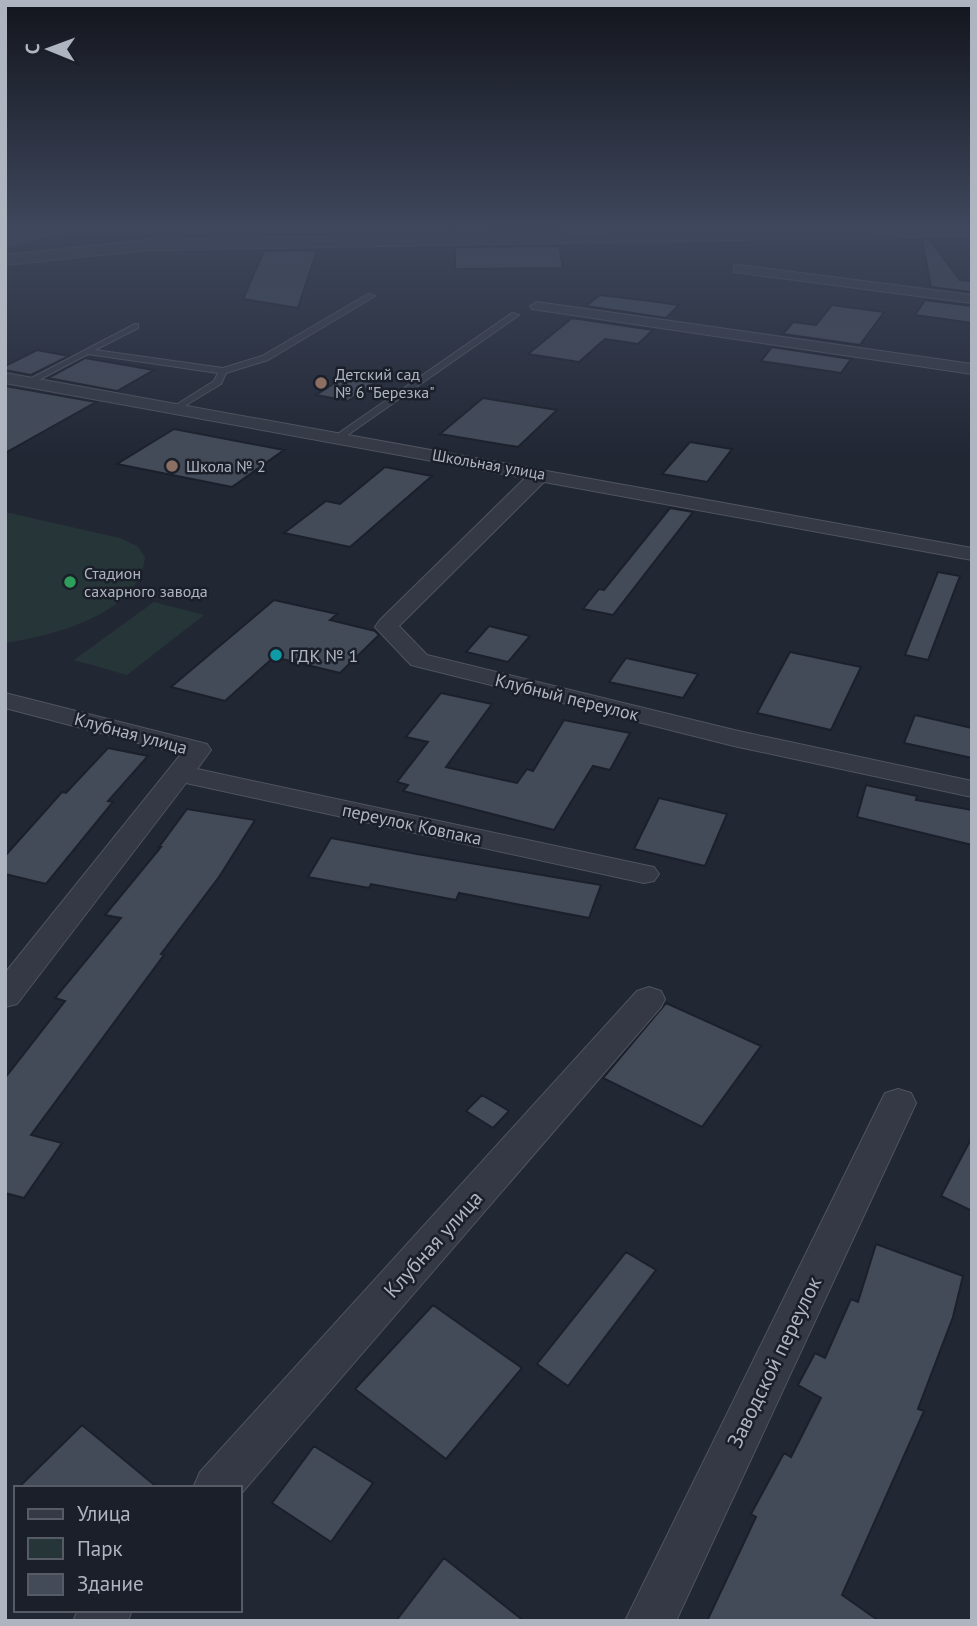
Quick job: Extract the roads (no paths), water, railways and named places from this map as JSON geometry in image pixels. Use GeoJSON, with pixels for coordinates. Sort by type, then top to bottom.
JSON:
{"type":"FeatureCollection","features":[{"type":"Feature","properties":{"kind":"street"},"geometry":{"type":"LineString","coordinates":[[537,306],[972,369]]}},
{"type":"Feature","properties":{"kind":"street","name":"Школьная улица"},"geometry":{"type":"LineString","coordinates":[[5,378],[972,554]]}},
{"type":"Feature","properties":{"kind":"street","name":"Клубный переулок"},"geometry":{"type":"LineString","coordinates":[[541,474],[391,620],[387,627],[419,660],[734,738],[972,789]]}},
{"type":"Feature","properties":{"kind":"street","name":"Клубная улица"},"geometry":{"type":"LineString","coordinates":[[5,700],[198,750],[5,996]]}},
{"type":"Feature","properties":{"kind":"street","name":"переулок Ковпака"},"geometry":{"type":"LineString","coordinates":[[180,774],[644,874]]}},
{"type":"Feature","properties":{"kind":"street","name":"Клубная улица"},"geometry":{"type":"LineString","coordinates":[[218,1486],[649,999]]}},
{"type":"Feature","properties":{"kind":"street","name":"Заводской переулок"},"geometry":{"type":"LineString","coordinates":[[650,1621],[898,1103]]}},
{"type":"Feature","properties":{"kind":"lane"},"geometry":{"type":"LineString","coordinates":[[88,351],[223,371],[265,358],[358,304]]}},
{"type":"Feature","properties":{"kind":"lane"},"geometry":{"type":"LineString","coordinates":[[339,437],[515,315]]}},
{"type":"Feature","properties":{"kind":"lane"},"geometry":{"type":"LineString","coordinates":[[28,382],[135,326]]}},
{"type":"Feature","properties":{"kind":"lane"},"geometry":{"type":"LineString","coordinates":[[175,408],[218,382],[223,371]]}},
{"type":"Feature","properties":{"kind":"place","name":"Детский сад № 6 \"Березка\""},"geometry":{"type":"Point","coordinates":[321,383]}},
{"type":"Feature","properties":{"kind":"place","name":"Школа № 2"},"geometry":{"type":"Point","coordinates":[172,466]}},
{"type":"Feature","properties":{"kind":"place","name":"Стадион сахарного завода"},"geometry":{"type":"Point","coordinates":[70,582]}},
{"type":"Feature","properties":{"kind":"place","name":"ГДК № 1"},"geometry":{"type":"Point","coordinates":[276,655]}}]}
